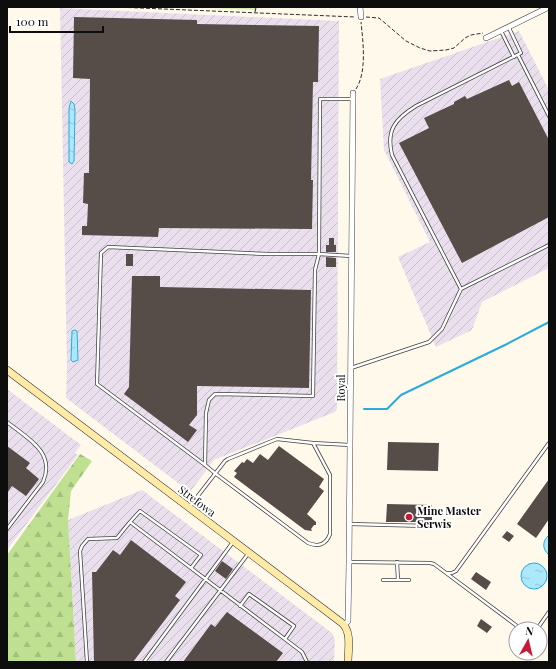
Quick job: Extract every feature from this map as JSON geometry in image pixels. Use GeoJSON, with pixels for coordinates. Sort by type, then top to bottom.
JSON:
{"type":"FeatureCollection","features":[{"type":"Feature","properties":{"kind":"street"},"geometry":{"type":"LineString","coordinates":[[360,7],[361,17]]}},
{"type":"Feature","properties":{"kind":"street"},"geometry":{"type":"LineString","coordinates":[[486,38],[549,7]]}},
{"type":"Feature","properties":{"kind":"street"},"geometry":{"type":"LineString","coordinates":[[351,368],[353,96]]}},
{"type":"Feature","properties":{"kind":"street","name":"Royal"},"geometry":{"type":"LineString","coordinates":[[344,626],[348,621],[351,368]]}},
{"type":"Feature","properties":{"kind":"street","name":"Strefowa"},"geometry":{"type":"LineString","coordinates":[[7,370],[344,626]]}},
{"type":"Feature","properties":{"kind":"street"},"geometry":{"type":"LineString","coordinates":[[344,626],[348,635],[348,662]]}},
{"type":"Feature","properties":{"kind":"lane"},"geometry":{"type":"LineString","coordinates":[[509,28],[521,53],[416,106],[404,114],[395,123],[390,134],[390,146],[392,155],[461,289],[549,245]]}},
{"type":"Feature","properties":{"kind":"lane"},"geometry":{"type":"LineString","coordinates":[[498,33],[514,57]]}},
{"type":"Feature","properties":{"kind":"lane"},"geometry":{"type":"LineString","coordinates":[[518,55],[549,116]]}},
{"type":"Feature","properties":{"kind":"lane"},"geometry":{"type":"LineString","coordinates":[[205,465],[206,413],[209,400],[215,394],[313,396],[315,270],[319,254],[320,99],[353,96]]}},
{"type":"Feature","properties":{"kind":"lane"},"geometry":{"type":"LineString","coordinates":[[312,443],[330,475],[330,534],[325,542],[320,545],[308,543],[98,384],[101,253],[108,247],[352,256]]}},
{"type":"Feature","properties":{"kind":"lane","name":"Royal"},"geometry":{"type":"LineString","coordinates":[[351,368],[429,342],[442,329],[461,289]]}},
{"type":"Feature","properties":{"kind":"lane"},"geometry":{"type":"LineString","coordinates":[[7,422],[40,449],[46,462],[46,476],[7,529]]}},
{"type":"Feature","properties":{"kind":"lane"},"geometry":{"type":"LineString","coordinates":[[189,508],[228,459],[277,440],[350,445]]}},
{"type":"Feature","properties":{"kind":"lane"},"geometry":{"type":"LineString","coordinates":[[446,573],[456,571],[546,445],[549,443]]}},
{"type":"Feature","properties":{"kind":"lane"},"geometry":{"type":"LineString","coordinates":[[87,662],[80,551],[82,546],[88,540],[117,538],[140,511],[201,555],[191,568]]}},
{"type":"Feature","properties":{"kind":"lane"},"geometry":{"type":"LineString","coordinates":[[130,522],[302,652],[307,662]]}},
{"type":"Feature","properties":{"kind":"lane"},"geometry":{"type":"LineString","coordinates":[[349,524],[427,526]]}},
{"type":"Feature","properties":{"kind":"lane"},"geometry":{"type":"LineString","coordinates":[[144,662],[206,580],[233,541]]}},
{"type":"Feature","properties":{"kind":"lane"},"geometry":{"type":"LineString","coordinates":[[166,662],[248,553]]}},
{"type":"Feature","properties":{"kind":"lane"},"geometry":{"type":"LineString","coordinates":[[349,562],[434,564],[510,621]]}},
{"type":"Feature","properties":{"kind":"lane"},"geometry":{"type":"LineString","coordinates":[[397,562],[398,580]]}},
{"type":"Feature","properties":{"kind":"lane"},"geometry":{"type":"LineString","coordinates":[[383,580],[409,580]]}},
{"type":"Feature","properties":{"kind":"lane"},"geometry":{"type":"LineString","coordinates":[[240,606],[249,594],[294,626],[285,639]]}},
{"type":"Feature","properties":{"kind":"lane"},"geometry":{"type":"LineString","coordinates":[[543,621],[549,612]]}},
{"type":"Feature","properties":{"kind":"path"},"geometry":{"type":"LineString","coordinates":[[116,7],[379,18],[406,42],[430,51],[454,48],[471,34],[498,33]]}},
{"type":"Feature","properties":{"kind":"path"},"geometry":{"type":"LineString","coordinates":[[256,7],[256,13]]}},
{"type":"Feature","properties":{"kind":"path"},"geometry":{"type":"LineString","coordinates":[[353,96],[360,83],[364,54],[361,17]]}},
{"type":"Feature","properties":{"kind":"shaded area"},"geometry":{"type":"Polygon","coordinates":[[[60,8],[339,21],[337,409],[335,412],[214,460],[190,492],[66,398],[67,366],[60,8]]]}},
{"type":"Feature","properties":{"kind":"shaded area"},"geometry":{"type":"Polygon","coordinates":[[[519,31],[549,90],[549,268],[482,302],[472,330],[436,347],[398,257],[430,242],[384,150],[380,79],[519,31]]]}},
{"type":"Feature","properties":{"kind":"shaded area"},"geometry":{"type":"Polygon","coordinates":[[[7,389],[81,445],[75,453],[78,455],[7,550],[7,389]]]}},
{"type":"Feature","properties":{"kind":"shaded area"},"geometry":{"type":"Polygon","coordinates":[[[142,490],[332,633],[335,640],[334,662],[76,662],[68,520],[142,490]]]}},
{"type":"Feature","properties":{"kind":"green space"},"geometry":{"type":"Polygon","coordinates":[[[184,7],[257,7],[257,10],[184,7]]]}},
{"type":"Feature","properties":{"kind":"green space"},"geometry":{"type":"Polygon","coordinates":[[[80,454],[92,461],[71,491],[68,520],[76,662],[7,662],[7,555],[80,454]]]}},
{"type":"Feature","properties":{"kind":"water"},"geometry":{"type":"Polygon","coordinates":[[[71,101],[74,104],[75,110],[74,161],[72,164],[69,162],[69,108],[71,101]]]}},
{"type":"Feature","properties":{"kind":"water"},"geometry":{"type":"Polygon","coordinates":[[[72,331],[77,331],[78,360],[73,362],[71,360],[72,331]]]}},
{"type":"Feature","properties":{"kind":"water"},"geometry":{"type":"Polygon","coordinates":[[[549,535],[549,555],[544,548],[544,542],[549,535]]]}},
{"type":"Feature","properties":{"kind":"water"},"geometry":{"type":"Polygon","coordinates":[[[534,563],[543,567],[547,576],[543,585],[534,589],[525,585],[521,576],[525,567],[534,563]]]}},
{"type":"Feature","properties":{"kind":"building"},"geometry":{"type":"Polygon","coordinates":[[[74,17],[197,20],[197,24],[319,26],[318,82],[313,82],[311,180],[313,180],[312,229],[159,228],[158,237],[82,235],[82,226],[87,226],[88,204],[83,203],[84,173],[89,173],[90,79],[73,78],[74,17]]]}},
{"type":"Feature","properties":{"kind":"building"},"geometry":{"type":"Polygon","coordinates":[[[509,80],[512,86],[519,82],[549,140],[549,217],[462,263],[399,143],[429,128],[424,118],[454,104],[454,102],[465,96],[467,99],[509,80]]]}},
{"type":"Feature","properties":{"kind":"building"},"geometry":{"type":"Polygon","coordinates":[[[329,238],[334,238],[336,252],[326,252],[326,245],[329,245],[329,238]]]}},
{"type":"Feature","properties":{"kind":"building"},"geometry":{"type":"Polygon","coordinates":[[[126,254],[133,254],[133,266],[126,266],[126,254]]]}},
{"type":"Feature","properties":{"kind":"building"},"geometry":{"type":"Polygon","coordinates":[[[326,257],[336,258],[336,267],[326,267],[326,257]]]}},
{"type":"Feature","properties":{"kind":"building"},"geometry":{"type":"Polygon","coordinates":[[[132,276],[160,276],[160,287],[311,290],[309,388],[197,386],[197,415],[189,425],[197,430],[188,442],[124,394],[129,387],[132,276]]]}},
{"type":"Feature","properties":{"kind":"building"},"geometry":{"type":"Polygon","coordinates":[[[388,442],[439,443],[438,471],[387,470],[388,442]]]}},
{"type":"Feature","properties":{"kind":"building"},"geometry":{"type":"Polygon","coordinates":[[[7,446],[30,463],[26,468],[39,479],[26,496],[12,486],[7,493],[7,446]]]}},
{"type":"Feature","properties":{"kind":"building"},"geometry":{"type":"Polygon","coordinates":[[[279,446],[324,479],[319,487],[324,491],[307,514],[316,522],[316,525],[314,525],[311,529],[312,531],[305,530],[234,477],[237,473],[234,471],[242,462],[244,463],[247,459],[253,463],[260,454],[268,460],[279,446]]]}},
{"type":"Feature","properties":{"kind":"building"},"geometry":{"type":"Polygon","coordinates":[[[549,479],[549,519],[536,538],[517,524],[549,479]]]}},
{"type":"Feature","properties":{"kind":"building","name":"Mine Master Serwis"},"geometry":{"type":"Polygon","coordinates":[[[387,504],[432,505],[432,522],[386,522],[387,504]]]}},
{"type":"Feature","properties":{"kind":"building"},"geometry":{"type":"Polygon","coordinates":[[[507,531],[514,536],[509,542],[502,537],[507,531]]]}},
{"type":"Feature","properties":{"kind":"building"},"geometry":{"type":"Polygon","coordinates":[[[131,540],[186,582],[175,596],[180,600],[133,662],[94,662],[92,572],[96,572],[113,550],[120,555],[131,540]]]}},
{"type":"Feature","properties":{"kind":"building"},"geometry":{"type":"Polygon","coordinates":[[[222,561],[233,569],[226,579],[215,571],[222,561]]]}},
{"type":"Feature","properties":{"kind":"building"},"geometry":{"type":"Polygon","coordinates":[[[476,572],[491,582],[486,590],[471,579],[476,572]]]}},
{"type":"Feature","properties":{"kind":"building"},"geometry":{"type":"Polygon","coordinates":[[[227,612],[283,653],[276,662],[183,662],[211,624],[215,627],[227,612]]]}},
{"type":"Feature","properties":{"kind":"building"},"geometry":{"type":"Polygon","coordinates":[[[481,619],[492,627],[487,633],[477,626],[481,619]]]}},
{"type":"Feature","properties":{"kind":"waterway"},"geometry":{"type":"LineString","coordinates":[[364,409],[387,409],[401,395],[549,322]]}},
{"type":"Feature","properties":{"kind":"place","name":"Mine Master Serwis"},"geometry":{"type":"Point","coordinates":[409,517]}}]}
